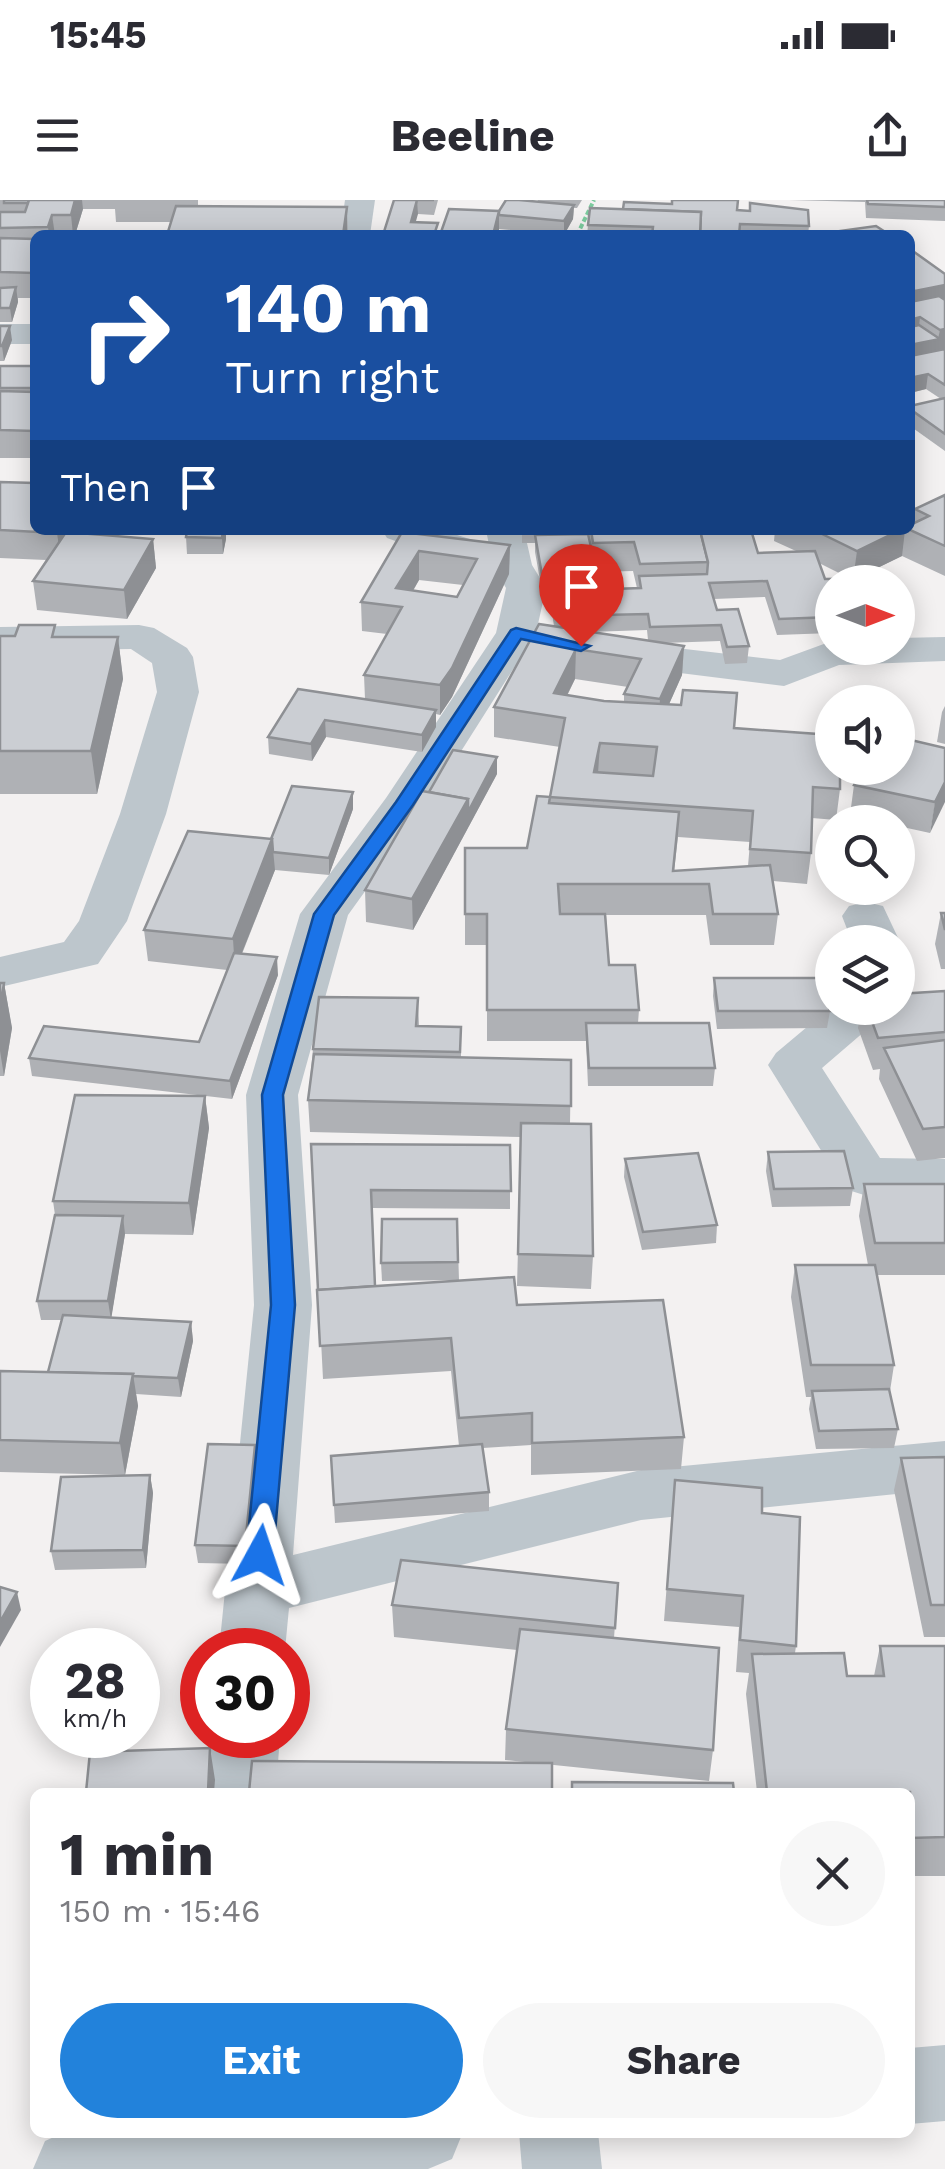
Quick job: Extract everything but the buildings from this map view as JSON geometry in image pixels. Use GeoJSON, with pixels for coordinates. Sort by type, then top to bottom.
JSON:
{"type":"FeatureCollection","features":[{"type":"Feature","properties":{"kind":"street"},"geometry":{"type":"LineString","coordinates":[[356,230],[360,200]]}},
{"type":"Feature","properties":{"kind":"street"},"geometry":{"type":"LineString","coordinates":[[0,334],[30,334]]}},
{"type":"Feature","properties":{"kind":"street"},"geometry":{"type":"LineString","coordinates":[[431,535],[509,548],[547,640]]}},
{"type":"Feature","properties":{"kind":"street"},"geometry":{"type":"LineString","coordinates":[[0,639],[139,637],[172,656],[178,692],[143,814],[103,921],[81,953],[0,972]]}},
{"type":"Feature","properties":{"kind":"street"},"geometry":{"type":"LineString","coordinates":[[547,640],[646,659],[784,674],[833,654],[945,649]]}},
{"type":"Feature","properties":{"kind":"street"},"geometry":{"type":"LineString","coordinates":[[547,640],[404,805],[324,914],[272,1095],[283,1305],[254,1620],[642,1496],[945,1465]]}},
{"type":"Feature","properties":{"kind":"street"},"geometry":{"type":"LineString","coordinates":[[841,1025],[794,1065],[864,1176],[945,1178]]}},
{"type":"Feature","properties":{"kind":"street"},"geometry":{"type":"LineString","coordinates":[[241,1788],[244,1758]]}},
{"type":"Feature","properties":{"kind":"street"},"geometry":{"type":"LineString","coordinates":[[915,2086],[945,2083]]}},
{"type":"Feature","properties":{"kind":"street"},"geometry":{"type":"LineString","coordinates":[[73,2169],[215,2143],[310,2138]]}},
{"type":"Feature","properties":{"kind":"street"},"geometry":{"type":"LineString","coordinates":[[559,2138],[562,2169]]}},
{"type":"Feature","properties":{"kind":"path"},"geometry":{"type":"LineString","coordinates":[[579,230],[594,200]]}},
{"type":"Feature","properties":{"kind":"route"},"geometry":{"type":"LineString","coordinates":[[260,1555],[283,1305],[272,1095],[324,914],[404,805],[516,633],[581,646]]}}]}
